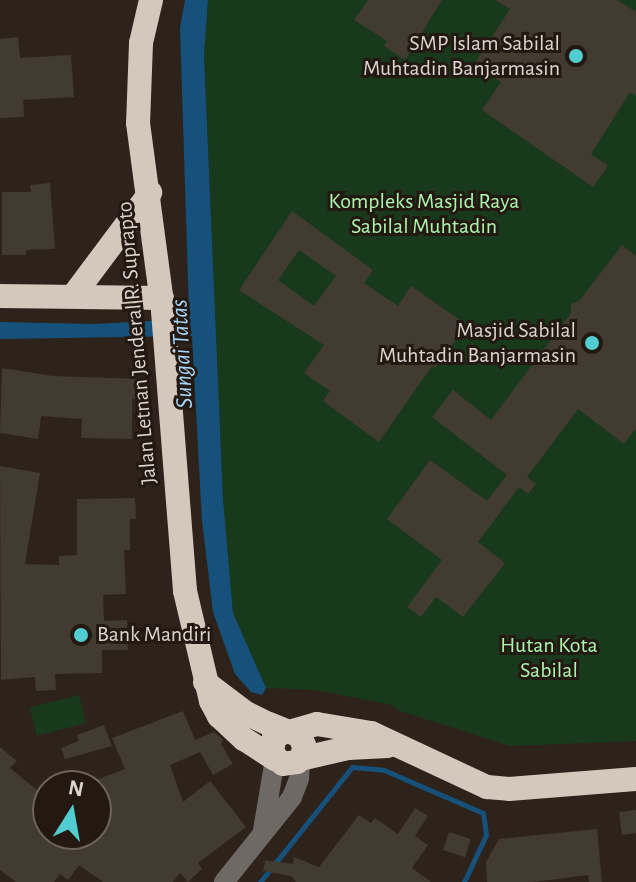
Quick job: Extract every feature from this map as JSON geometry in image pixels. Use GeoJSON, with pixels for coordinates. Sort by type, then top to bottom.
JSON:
{"type":"FeatureCollection","features":[{"type":"Feature","properties":{"kind":"highway","name":"Jalan Letnan Jenderal R. Suprapto"},"geometry":{"type":"LineString","coordinates":[[151,0],[145,13],[141,43],[138,123],[163,305],[185,591],[205,682],[219,716],[244,739],[275,759]]}},
{"type":"Feature","properties":{"kind":"highway"},"geometry":{"type":"LineString","coordinates":[[73,296],[150,193]]}},
{"type":"Feature","properties":{"kind":"highway"},"geometry":{"type":"LineString","coordinates":[[0,296],[73,296],[163,305]]}},
{"type":"Feature","properties":{"kind":"highway"},"geometry":{"type":"LineString","coordinates":[[205,682],[246,713],[299,736],[304,745],[300,759]]}},
{"type":"Feature","properties":{"kind":"highway"},"geometry":{"type":"LineString","coordinates":[[399,746],[348,748],[300,759],[288,765],[275,759],[271,743],[278,734],[311,725],[335,726],[371,733],[399,746],[487,787],[509,789],[636,779]]}},
{"type":"Feature","properties":{"kind":"street"},"geometry":{"type":"LineString","coordinates":[[262,834],[275,759]]}},
{"type":"Feature","properties":{"kind":"street"},"geometry":{"type":"LineString","coordinates":[[224,882],[292,797],[299,779],[300,759]]}},
{"type":"Feature","properties":{"kind":"green space","name":"Kompleks Masjid Raya Sabilal Muhtadin"},"geometry":{"type":"Polygon","coordinates":[[[208,0],[636,0],[636,741],[510,746],[397,710],[392,705],[316,690],[266,688],[233,613],[223,499],[204,55],[208,0]]]}},
{"type":"Feature","properties":{"kind":"green space"},"geometry":{"type":"Polygon","coordinates":[[[79,695],[86,723],[37,735],[30,707],[79,695]]]}},
{"type":"Feature","properties":{"kind":"water"},"geometry":{"type":"Polygon","coordinates":[[[185,0],[208,0],[204,55],[223,499],[233,613],[266,688],[262,695],[251,692],[235,674],[213,612],[202,521],[192,336],[0,339],[0,322],[95,324],[186,319],[189,312],[180,28],[185,0]]]}},
{"type":"Feature","properties":{"kind":"building"},"geometry":{"type":"Polygon","coordinates":[[[368,0],[442,0],[405,60],[384,46],[387,41],[354,20],[368,0]]]}},
{"type":"Feature","properties":{"kind":"building","name":"SMP Islam Sabilal Muhtadin Banjarmasin"},"geometry":{"type":"Polygon","coordinates":[[[495,0],[617,0],[636,12],[636,96],[630,92],[591,154],[608,166],[593,187],[482,110],[501,82],[474,64],[510,9],[495,0]]]}},
{"type":"Feature","properties":{"kind":"building"},"geometry":{"type":"Polygon","coordinates":[[[18,37],[20,58],[71,55],[74,97],[23,100],[24,117],[0,118],[0,39],[18,37]]]}},
{"type":"Feature","properties":{"kind":"building"},"geometry":{"type":"Polygon","coordinates":[[[50,183],[55,249],[26,250],[26,255],[2,255],[2,192],[31,192],[30,185],[50,183]]]}},
{"type":"Feature","properties":{"kind":"building"},"geometry":{"type":"Polygon","coordinates":[[[292,211],[373,270],[364,283],[398,306],[411,286],[467,325],[435,368],[432,366],[379,442],[323,401],[330,391],[304,373],[324,345],[239,290],[292,211]],[[299,250],[278,280],[314,306],[336,276],[299,250]]]}},
{"type":"Feature","properties":{"kind":"building"},"geometry":{"type":"Polygon","coordinates":[[[622,245],[636,256],[636,428],[624,444],[578,409],[527,477],[536,484],[528,494],[519,487],[478,542],[505,563],[463,617],[436,597],[421,617],[407,607],[442,560],[387,519],[430,460],[487,501],[507,475],[432,417],[453,390],[491,420],[571,313],[571,304],[579,301],[622,245]]]}},
{"type":"Feature","properties":{"kind":"building"},"geometry":{"type":"Polygon","coordinates":[[[2,368],[53,376],[141,379],[141,399],[132,399],[132,439],[81,438],[82,419],[41,416],[38,439],[0,433],[2,368]]]}},
{"type":"Feature","properties":{"kind":"building"},"geometry":{"type":"Polygon","coordinates":[[[0,466],[40,473],[25,564],[59,565],[59,556],[77,555],[77,499],[135,498],[136,519],[130,519],[130,550],[124,550],[126,594],[103,595],[104,621],[127,620],[128,650],[102,650],[102,673],[55,674],[56,690],[36,691],[35,677],[1,680],[0,466]]]}},
{"type":"Feature","properties":{"kind":"building"},"geometry":{"type":"Polygon","coordinates":[[[183,711],[195,740],[214,732],[223,740],[221,744],[233,764],[213,775],[200,752],[170,765],[183,802],[210,781],[246,827],[198,863],[202,869],[188,882],[180,873],[173,882],[103,882],[79,865],[68,880],[60,874],[54,882],[16,882],[0,870],[0,747],[17,761],[10,768],[32,786],[32,850],[112,850],[112,774],[125,769],[112,738],[183,711]]]}},
{"type":"Feature","properties":{"kind":"building"},"geometry":{"type":"Polygon","coordinates":[[[104,725],[112,746],[65,759],[61,748],[79,741],[77,735],[104,725]]]}},
{"type":"Feature","properties":{"kind":"building"},"geometry":{"type":"Polygon","coordinates":[[[415,808],[428,816],[415,836],[428,845],[412,868],[431,882],[296,882],[291,876],[263,871],[265,860],[293,864],[294,857],[319,867],[359,815],[371,823],[375,818],[398,834],[415,808]]]}},
{"type":"Feature","properties":{"kind":"building"},"geometry":{"type":"Polygon","coordinates":[[[636,810],[636,833],[622,835],[619,812],[636,810]]]}},
{"type":"Feature","properties":{"kind":"building"},"geometry":{"type":"Polygon","coordinates":[[[597,829],[602,882],[589,882],[588,875],[533,882],[487,882],[486,862],[499,839],[597,829]]]}},
{"type":"Feature","properties":{"kind":"building"},"geometry":{"type":"Polygon","coordinates":[[[449,832],[471,839],[465,857],[443,850],[449,832]]]}},
{"type":"Feature","properties":{"kind":"waterway"},"geometry":{"type":"LineString","coordinates":[[260,882],[352,767],[384,770],[483,813],[486,835],[464,882]]}},
{"type":"Feature","properties":{"kind":"place","name":"SMP Islam Sabilal Muhtadin Banjarmasin"},"geometry":{"type":"Point","coordinates":[576,56]}},
{"type":"Feature","properties":{"kind":"place","name":"Masjid Sabilal Muhtadin Banjarmasin"},"geometry":{"type":"Point","coordinates":[592,343]}},
{"type":"Feature","properties":{"kind":"place","name":"Bank Mandiri"},"geometry":{"type":"Point","coordinates":[81,635]}},
{"type":"Feature","properties":{"kind":"water label","name":"Sungai Tatas"},"geometry":{"type":"Point","coordinates":[183,354]}},
{"type":"Feature","properties":{"kind":"park label","name":"Hutan Kota Sabilal"},"geometry":{"type":"Point","coordinates":[549,658]}}]}
